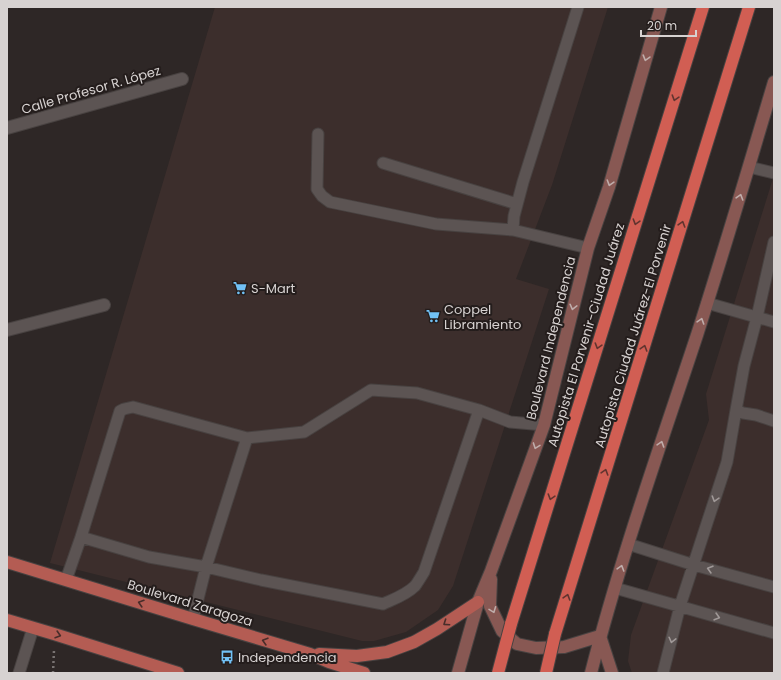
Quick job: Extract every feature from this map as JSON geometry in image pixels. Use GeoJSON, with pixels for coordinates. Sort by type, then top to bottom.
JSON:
{"type":"FeatureCollection","features":[{"type":"Feature","properties":{"kind":"highway","name":"Autopista El Porvenir-Ciudad Juárez"},"geometry":{"type":"LineString","coordinates":[[498,673],[511,624],[703,7]]}},
{"type":"Feature","properties":{"kind":"highway","name":"Autopista Ciudad Juárez-El Porvenir"},"geometry":{"type":"LineString","coordinates":[[546,673],[555,634],[749,7]]}},
{"type":"Feature","properties":{"kind":"main road","name":"Boulevard Independencia"},"geometry":{"type":"LineString","coordinates":[[458,673],[478,602],[491,571],[544,425],[588,248],[609,187],[661,7]]}},
{"type":"Feature","properties":{"kind":"main road"},"geometry":{"type":"LineString","coordinates":[[591,673],[600,636],[628,544],[707,302],[774,82]]}},
{"type":"Feature","properties":{"kind":"main road","name":"Boulevard Zaragoza"},"geometry":{"type":"LineString","coordinates":[[7,562],[310,654],[329,662],[364,673]]}},
{"type":"Feature","properties":{"kind":"main road"},"geometry":{"type":"LineString","coordinates":[[491,571],[490,606],[502,631],[517,644],[536,648],[564,647],[600,636]]}},
{"type":"Feature","properties":{"kind":"main road"},"geometry":{"type":"LineString","coordinates":[[310,654],[357,656],[387,652],[414,642],[478,602]]}},
{"type":"Feature","properties":{"kind":"main road"},"geometry":{"type":"LineString","coordinates":[[7,620],[178,673]]}},
{"type":"Feature","properties":{"kind":"main road"},"geometry":{"type":"LineString","coordinates":[[600,636],[612,673]]}},
{"type":"Feature","properties":{"kind":"street","name":"Calle Profesor R. López"},"geometry":{"type":"LineString","coordinates":[[7,128],[182,79]]}},
{"type":"Feature","properties":{"kind":"street"},"geometry":{"type":"LineString","coordinates":[[7,330],[104,305]]}},
{"type":"Feature","properties":{"kind":"lane"},"geometry":{"type":"LineString","coordinates":[[513,230],[517,204],[523,182],[578,7]]}},
{"type":"Feature","properties":{"kind":"lane"},"geometry":{"type":"LineString","coordinates":[[318,134],[317,189],[322,196],[330,202],[436,224],[513,230],[588,248]]}},
{"type":"Feature","properties":{"kind":"lane"},"geometry":{"type":"LineString","coordinates":[[383,163],[517,204]]}},
{"type":"Feature","properties":{"kind":"lane"},"geometry":{"type":"LineString","coordinates":[[749,167],[774,173]]}},
{"type":"Feature","properties":{"kind":"lane"},"geometry":{"type":"LineString","coordinates":[[663,673],[680,606],[727,462],[744,366],[774,242]]}},
{"type":"Feature","properties":{"kind":"lane"},"geometry":{"type":"LineString","coordinates":[[707,302],[774,322]]}},
{"type":"Feature","properties":{"kind":"lane"},"geometry":{"type":"LineString","coordinates":[[66,580],[81,537],[120,411],[124,409],[133,407],[247,438],[304,432],[371,390],[417,393],[479,410],[510,422],[544,425]]}},
{"type":"Feature","properties":{"kind":"lane"},"geometry":{"type":"LineString","coordinates":[[81,537],[150,557],[206,567],[261,580],[383,604],[415,586],[424,572],[479,410]]}},
{"type":"Feature","properties":{"kind":"lane"},"geometry":{"type":"LineString","coordinates":[[736,410],[774,421]]}},
{"type":"Feature","properties":{"kind":"lane"},"geometry":{"type":"LineString","coordinates":[[193,619],[206,567],[247,438]]}},
{"type":"Feature","properties":{"kind":"lane"},"geometry":{"type":"LineString","coordinates":[[628,544],[774,588]]}},
{"type":"Feature","properties":{"kind":"lane"},"geometry":{"type":"LineString","coordinates":[[615,588],[774,633]]}},
{"type":"Feature","properties":{"kind":"lane"},"geometry":{"type":"LineString","coordinates":[[19,673],[33,628]]}},
{"type":"Feature","properties":{"kind":"path"},"geometry":{"type":"LineString","coordinates":[[54,634],[54,673]]}},
{"type":"Feature","properties":{"kind":"shaded area"},"geometry":{"type":"Polygon","coordinates":[[[215,7],[608,7],[552,185],[516,279],[549,289],[453,586],[438,610],[406,632],[374,641],[362,641],[50,563],[215,7]]]}},
{"type":"Feature","properties":{"kind":"shaded area"},"geometry":{"type":"Polygon","coordinates":[[[774,175],[774,673],[632,673],[628,661],[631,635],[709,420],[706,394],[774,175]]]}},
{"type":"Feature","properties":{"kind":"place","name":"S-Mart"},"geometry":{"type":"Point","coordinates":[240,288]}},
{"type":"Feature","properties":{"kind":"place","name":"Coppel Libramiento"},"geometry":{"type":"Point","coordinates":[433,316]}},
{"type":"Feature","properties":{"kind":"place","name":"Independencia"},"geometry":{"type":"Point","coordinates":[227,657]}}]}
